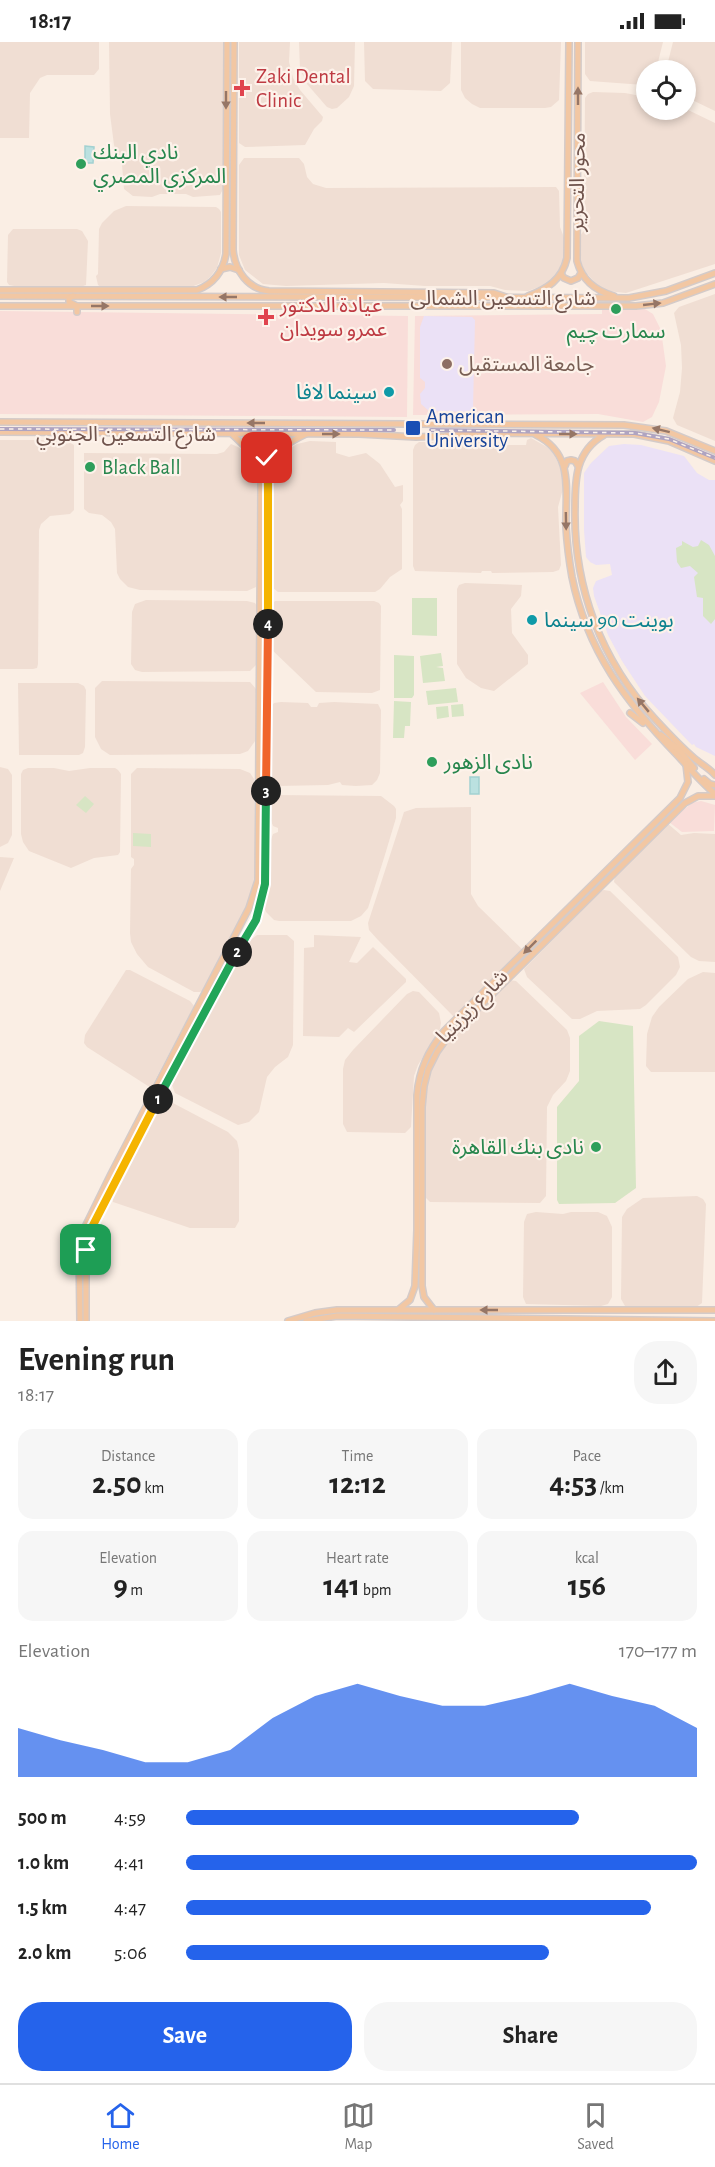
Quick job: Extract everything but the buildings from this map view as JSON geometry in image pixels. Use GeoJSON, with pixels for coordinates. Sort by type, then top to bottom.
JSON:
{"type":"FeatureCollection","features":[{"type":"Feature","properties":{"kind":"main road"},"geometry":{"type":"LineString","coordinates":[[0,290],[198,289],[212,282],[221,270],[225,259],[227,42]]}},
{"type":"Feature","properties":{"kind":"main road"},"geometry":{"type":"LineString","coordinates":[[234,42],[234,259],[238,270],[247,281],[264,294]]}},
{"type":"Feature","properties":{"kind":"main road","name":"محور التحرير"},"geometry":{"type":"LineString","coordinates":[[561,274],[568,254],[569,42]]}},
{"type":"Feature","properties":{"kind":"main road","name":"محور التحرير"},"geometry":{"type":"LineString","coordinates":[[578,42],[580,125],[576,254],[581,273]]}},
{"type":"Feature","properties":{"kind":"main road"},"geometry":{"type":"LineString","coordinates":[[226,72],[234,73]]}},
{"type":"Feature","properties":{"kind":"main road"},"geometry":{"type":"LineString","coordinates":[[226,83],[234,82]]}},
{"type":"Feature","properties":{"kind":"main road"},"geometry":{"type":"LineString","coordinates":[[225,259],[229,261],[234,259]]}},
{"type":"Feature","properties":{"kind":"main road"},"geometry":{"type":"LineString","coordinates":[[221,270],[230,267],[238,270]]}},
{"type":"Feature","properties":{"kind":"main road"},"geometry":{"type":"LineString","coordinates":[[524,298],[547,288],[561,274],[566,280],[571,281],[577,279],[581,273],[596,288],[621,298]]}},
{"type":"Feature","properties":{"kind":"main road","name":"شارع التسعين الشمالى"},"geometry":{"type":"LineString","coordinates":[[373,295],[431,298],[621,298],[665,289],[715,273]]}},
{"type":"Feature","properties":{"kind":"main road","name":"شارع التسعين الشمالى"},"geometry":{"type":"LineString","coordinates":[[0,306],[58,306],[77,309],[378,310],[430,307],[654,305],[715,284]]}},
{"type":"Feature","properties":{"kind":"main road"},"geometry":{"type":"LineString","coordinates":[[198,289],[200,297]]}},
{"type":"Feature","properties":{"kind":"main road"},"geometry":{"type":"LineString","coordinates":[[0,296],[200,297],[264,294],[494,293],[506,298]]}},
{"type":"Feature","properties":{"kind":"main road"},"geometry":{"type":"LineString","coordinates":[[73,296],[69,298],[69,302],[77,309]]}},
{"type":"Feature","properties":{"kind":"main road"},"geometry":{"type":"LineString","coordinates":[[55,297],[63,301],[63,304],[58,306]]}},
{"type":"Feature","properties":{"kind":"main road"},"geometry":{"type":"LineString","coordinates":[[430,307],[433,302],[431,298]]}},
{"type":"Feature","properties":{"kind":"main road"},"geometry":{"type":"LineString","coordinates":[[439,307],[440,298]]}},
{"type":"Feature","properties":{"kind":"main road"},"geometry":{"type":"LineString","coordinates":[[153,416],[153,423]]}},
{"type":"Feature","properties":{"kind":"main road"},"geometry":{"type":"LineString","coordinates":[[502,416],[502,424]]}},
{"type":"Feature","properties":{"kind":"main road"},"geometry":{"type":"LineString","coordinates":[[290,423],[298,417]]}},
{"type":"Feature","properties":{"kind":"main road","name":"شارع التسعين الجنوبي"},"geometry":{"type":"LineString","coordinates":[[0,422],[640,426],[673,433],[715,451]]}},
{"type":"Feature","properties":{"kind":"main road"},"geometry":{"type":"LineString","coordinates":[[61,423],[62,433]]}},
{"type":"Feature","properties":{"kind":"main road"},"geometry":{"type":"LineString","coordinates":[[72,423],[73,433]]}},
{"type":"Feature","properties":{"kind":"main road","name":"شارع التسعين الجنوبي"},"geometry":{"type":"LineString","coordinates":[[0,432],[359,434],[416,437],[475,433],[634,434],[662,439],[715,461]]}},
{"type":"Feature","properties":{"kind":"main road"},"geometry":{"type":"LineString","coordinates":[[86,1321],[83,1250],[88,1237],[188,1042],[256,920],[265,884],[268,473],[280,449],[306,434]]}},
{"type":"Feature","properties":{"kind":"main road"},"geometry":{"type":"LineString","coordinates":[[535,434],[554,448],[564,466],[570,577],[604,668],[653,730],[715,795]]}},
{"type":"Feature","properties":{"kind":"main road"},"geometry":{"type":"LineString","coordinates":[[606,434],[589,447],[578,466],[575,486],[576,547],[582,583],[594,622],[608,653],[628,687],[687,752],[715,775]]}},
{"type":"Feature","properties":{"kind":"main road"},"geometry":{"type":"LineString","coordinates":[[80,1321],[85,1227],[249,908],[257,887],[261,473],[258,462],[249,449],[233,435]]}},
{"type":"Feature","properties":{"kind":"main road"},"geometry":{"type":"LineString","coordinates":[[241,442],[292,441]]}},
{"type":"Feature","properties":{"kind":"main road"},"geometry":{"type":"LineString","coordinates":[[258,462],[265,458],[272,462]]}},
{"type":"Feature","properties":{"kind":"main road"},"geometry":{"type":"LineString","coordinates":[[564,466],[571,459],[578,466]]}},
{"type":"Feature","properties":{"kind":"main road"},"geometry":{"type":"LineString","coordinates":[[261,561],[268,562]]}},
{"type":"Feature","properties":{"kind":"main road"},"geometry":{"type":"LineString","coordinates":[[594,622],[596,611]]}},
{"type":"Feature","properties":{"kind":"main road"},"geometry":{"type":"LineString","coordinates":[[260,629],[264,631],[267,628]]}},
{"type":"Feature","properties":{"kind":"main road"},"geometry":{"type":"LineString","coordinates":[[260,637],[267,637]]}},
{"type":"Feature","properties":{"kind":"main road"},"geometry":{"type":"LineString","coordinates":[[600,656],[604,657],[608,653]]}},
{"type":"Feature","properties":{"kind":"main road"},"geometry":{"type":"LineString","coordinates":[[604,668],[615,665]]}},
{"type":"Feature","properties":{"kind":"main road"},"geometry":{"type":"LineString","coordinates":[[630,713],[669,741],[706,781],[715,785]]}},
{"type":"Feature","properties":{"kind":"main road","name":"شارع زيزينيا"},"geometry":{"type":"LineString","coordinates":[[424,1297],[417,1095],[419,1077],[444,1031],[683,800],[688,782],[686,764]]}},
{"type":"Feature","properties":{"kind":"main road"},"geometry":{"type":"LineString","coordinates":[[683,800],[715,795]]}},
{"type":"Feature","properties":{"kind":"main road","name":"شارع زيزينيا"},"geometry":{"type":"LineString","coordinates":[[584,898],[662,813],[683,800]]}},
{"type":"Feature","properties":{"kind":"main road"},"geometry":{"type":"LineString","coordinates":[[636,841],[639,832]]}},
{"type":"Feature","properties":{"kind":"main road"},"geometry":{"type":"LineString","coordinates":[[259,859],[266,858]]}},
{"type":"Feature","properties":{"kind":"main road"},"geometry":{"type":"LineString","coordinates":[[182,1039],[183,1043],[188,1042]]}},
{"type":"Feature","properties":{"kind":"main road"},"geometry":{"type":"LineString","coordinates":[[178,1046],[182,1046],[184,1050]]}},
{"type":"Feature","properties":{"kind":"main road","name":"شارع زيزينيا"},"geometry":{"type":"LineString","coordinates":[[412,1297],[420,1173]]}},
{"type":"Feature","properties":{"kind":"main road"},"geometry":{"type":"LineString","coordinates":[[398,1310],[412,1297],[417,1300],[424,1297],[434,1310]]}},
{"type":"Feature","properties":{"kind":"main road"},"geometry":{"type":"LineString","coordinates":[[288,1321],[326,1311],[686,1311],[715,1315]]}},
{"type":"Feature","properties":{"kind":"main road"},"geometry":{"type":"LineString","coordinates":[[306,1321],[338,1317],[668,1320],[715,1315]]}},
{"type":"Feature","properties":{"kind":"shaded area"},"geometry":{"type":"Polygon","coordinates":[[[0,42],[99,42],[99,69],[94,75],[47,75],[40,78],[30,93],[29,138],[0,138],[0,42]]]}},
{"type":"Feature","properties":{"kind":"shaded area"},"geometry":{"type":"Polygon","coordinates":[[[109,42],[223,42],[223,189],[220,195],[133,196],[124,189],[122,165],[114,145],[110,114],[109,42]]]}},
{"type":"Feature","properties":{"kind":"shaded area"},"geometry":{"type":"Polygon","coordinates":[[[239,42],[290,42],[289,62],[293,78],[323,117],[305,145],[245,147],[239,143],[239,42]]]}},
{"type":"Feature","properties":{"kind":"shaded area"},"geometry":{"type":"Polygon","coordinates":[[[299,42],[355,42],[354,86],[349,97],[337,108],[327,107],[307,84],[300,69],[299,42]]]}},
{"type":"Feature","properties":{"kind":"shaded area"},"geometry":{"type":"Polygon","coordinates":[[[364,42],[452,42],[450,83],[441,91],[373,89],[365,81],[364,42]]]}},
{"type":"Feature","properties":{"kind":"shaded area"},"geometry":{"type":"Polygon","coordinates":[[[461,42],[561,42],[559,100],[551,107],[545,108],[480,108],[472,104],[461,90],[461,42]]]}},
{"type":"Feature","properties":{"kind":"shaded area"},"geometry":{"type":"Polygon","coordinates":[[[585,42],[663,42],[658,60],[636,60],[636,84],[590,81],[585,74],[585,42]]]}},
{"type":"Feature","properties":{"kind":"shaded area"},"geometry":{"type":"Polygon","coordinates":[[[673,42],[715,42],[715,111],[696,102],[696,60],[668,60],[673,42]]]}},
{"type":"Feature","properties":{"kind":"shaded area"},"geometry":{"type":"Polygon","coordinates":[[[593,92],[636,95],[636,120],[696,120],[696,114],[715,123],[715,264],[626,293],[607,291],[597,285],[585,271],[579,259],[579,238],[584,230],[585,98],[593,92]]]}},
{"type":"Feature","properties":{"kind":"shaded area"},"geometry":{"type":"Polygon","coordinates":[[[244,158],[299,158],[304,164],[307,177],[313,184],[326,188],[556,187],[559,191],[560,227],[565,240],[564,258],[555,277],[547,284],[528,291],[505,290],[490,286],[425,286],[384,283],[286,286],[263,284],[245,270],[239,255],[239,165],[244,158]]]}},
{"type":"Feature","properties":{"kind":"shaded area"},"geometry":{"type":"Polygon","coordinates":[[[126,206],[216,207],[219,209],[221,212],[221,253],[217,268],[204,282],[191,287],[101,287],[98,285],[96,276],[98,274],[99,229],[114,211],[126,206]]]}},
{"type":"Feature","properties":{"kind":"shaded area"},"geometry":{"type":"Polygon","coordinates":[[[13,229],[77,229],[82,231],[88,241],[86,285],[9,285],[7,282],[8,235],[13,229]]]}},
{"type":"Feature","properties":{"kind":"shaded area"},"geometry":{"type":"Polygon","coordinates":[[[715,294],[715,441],[677,425],[673,418],[680,392],[682,368],[681,345],[674,313],[679,307],[715,294]]]}},
{"type":"Feature","properties":{"kind":"shaded area"},"geometry":{"type":"Polygon","coordinates":[[[645,309],[653,314],[661,330],[666,366],[659,402],[652,417],[643,422],[598,414],[413,415],[415,316],[602,314],[602,310],[645,309]]]}},
{"type":"Feature","properties":{"kind":"shaded area"},"geometry":{"type":"Polygon","coordinates":[[[0,311],[408,316],[407,417],[0,414],[0,311]]]}},
{"type":"Feature","properties":{"kind":"shaded area","name":"جامعة المستقبل"},"geometry":{"type":"Polygon","coordinates":[[[424,316],[472,317],[475,320],[473,409],[470,412],[429,411],[421,404],[420,394],[425,388],[425,382],[420,378],[420,327],[424,316]]]}},
{"type":"Feature","properties":{"kind":"shaded area"},"geometry":{"type":"Polygon","coordinates":[[[531,438],[554,454],[562,471],[563,489],[558,507],[561,565],[559,570],[492,573],[491,571],[481,573],[415,571],[413,566],[413,450],[415,445],[419,442],[494,442],[499,445],[526,445],[527,440],[531,438]]]}},
{"type":"Feature","properties":{"kind":"shaded area"},"geometry":{"type":"Polygon","coordinates":[[[0,440],[65,440],[74,445],[74,510],[70,514],[50,516],[41,524],[39,530],[38,664],[37,668],[33,669],[0,669],[0,440]]]}},
{"type":"Feature","properties":{"kind":"shaded area"},"geometry":{"type":"Polygon","coordinates":[[[310,441],[336,442],[336,453],[349,457],[366,453],[380,464],[395,487],[403,485],[403,501],[400,505],[402,509],[402,569],[375,592],[278,592],[272,587],[272,473],[277,461],[285,451],[297,444],[310,441]]]}},
{"type":"Feature","properties":{"kind":"shaded area"},"geometry":{"type":"Polygon","coordinates":[[[231,444],[248,454],[257,475],[256,587],[247,591],[140,590],[128,587],[117,573],[115,529],[111,522],[102,515],[89,513],[84,509],[84,453],[217,454],[224,452],[231,444]]]}},
{"type":"Feature","properties":{"kind":"shaded area"},"geometry":{"type":"Polygon","coordinates":[[[641,445],[684,456],[697,473],[709,480],[715,480],[715,756],[692,745],[645,696],[608,635],[594,596],[593,588],[596,581],[612,575],[610,564],[596,565],[586,557],[584,473],[609,446],[641,445]]]}},
{"type":"Feature","properties":{"kind":"shaded area"},"geometry":{"type":"Polygon","coordinates":[[[465,583],[522,585],[521,596],[511,609],[512,633],[528,655],[528,664],[494,691],[481,688],[466,678],[457,664],[457,589],[459,585],[465,583]]]}},
{"type":"Feature","properties":{"kind":"shaded area"},"geometry":{"type":"Polygon","coordinates":[[[146,600],[255,603],[257,606],[256,665],[250,671],[142,672],[135,670],[131,664],[132,612],[135,604],[146,600]]]}},
{"type":"Feature","properties":{"kind":"shaded area"},"geometry":{"type":"Polygon","coordinates":[[[275,601],[374,601],[379,603],[381,606],[380,690],[372,693],[316,692],[269,647],[270,606],[275,601]]]}},
{"type":"Feature","properties":{"kind":"shaded area"},"geometry":{"type":"Polygon","coordinates":[[[102,681],[250,682],[256,689],[255,741],[248,751],[240,754],[110,755],[101,749],[95,737],[95,688],[102,681]]]}},
{"type":"Feature","properties":{"kind":"shaded area"},"geometry":{"type":"Polygon","coordinates":[[[603,682],[626,717],[652,744],[635,760],[580,693],[603,682]]]}},
{"type":"Feature","properties":{"kind":"shaded area"},"geometry":{"type":"Polygon","coordinates":[[[18,683],[78,683],[84,686],[86,690],[83,753],[79,755],[19,755],[18,683]]]}},
{"type":"Feature","properties":{"kind":"shaded area"},"geometry":{"type":"Polygon","coordinates":[[[334,702],[378,704],[381,710],[380,773],[377,780],[372,785],[356,786],[342,785],[340,782],[328,785],[278,786],[273,784],[271,778],[271,707],[274,703],[308,703],[311,707],[317,707],[319,703],[334,702]]]}},
{"type":"Feature","properties":{"kind":"shaded area"},"geometry":{"type":"Polygon","coordinates":[[[0,767],[8,769],[12,775],[12,835],[8,843],[0,847],[0,767]]]}},
{"type":"Feature","properties":{"kind":"shaded area"},"geometry":{"type":"Polygon","coordinates":[[[28,768],[54,768],[69,771],[90,768],[118,770],[121,774],[120,852],[118,855],[94,858],[71,868],[29,851],[21,834],[21,774],[28,768]]]}},
{"type":"Feature","properties":{"kind":"shaded area"},"geometry":{"type":"Polygon","coordinates":[[[137,768],[240,769],[250,773],[254,779],[253,890],[200,992],[194,992],[148,967],[131,942],[131,869],[134,859],[131,857],[131,774],[137,768]]]}},
{"type":"Feature","properties":{"kind":"shaded area"},"geometry":{"type":"Polygon","coordinates":[[[274,795],[381,796],[394,806],[396,818],[384,858],[368,908],[361,916],[351,921],[279,921],[274,920],[266,912],[264,907],[270,872],[270,842],[273,834],[278,832],[278,828],[273,826],[269,815],[270,800],[274,795]]]}},
{"type":"Feature","properties":{"kind":"shaded area"},"geometry":{"type":"Polygon","coordinates":[[[701,801],[715,805],[714,831],[682,832],[669,822],[692,803],[701,801]]]}},
{"type":"Feature","properties":{"kind":"shaded area"},"geometry":{"type":"Polygon","coordinates":[[[471,807],[471,894],[478,906],[527,954],[459,1022],[378,940],[369,930],[368,923],[404,812],[416,808],[471,807]]]}},
{"type":"Feature","properties":{"kind":"shaded area"},"geometry":{"type":"Polygon","coordinates":[[[667,823],[681,835],[715,834],[715,962],[699,961],[691,957],[614,882],[615,875],[667,823]]]}},
{"type":"Feature","properties":{"kind":"shaded area"},"geometry":{"type":"Polygon","coordinates":[[[0,857],[14,858],[0,891],[0,857]]]}},
{"type":"Feature","properties":{"kind":"shaded area"},"geometry":{"type":"Polygon","coordinates":[[[604,890],[610,891],[678,957],[680,967],[676,975],[640,1009],[597,1011],[580,1019],[572,1019],[527,977],[524,969],[604,890]]]}},
{"type":"Feature","properties":{"kind":"shaded area"},"geometry":{"type":"Polygon","coordinates":[[[257,935],[287,935],[294,941],[293,1045],[288,1057],[267,1077],[259,1112],[249,1122],[238,1125],[175,1093],[172,1085],[244,945],[257,935]]]}},
{"type":"Feature","properties":{"kind":"shaded area"},"geometry":{"type":"Polygon","coordinates":[[[314,935],[361,937],[349,962],[357,963],[373,947],[406,979],[406,982],[354,1032],[348,1028],[339,1037],[303,1036],[304,948],[314,947],[314,935]]]}},
{"type":"Feature","properties":{"kind":"shaded area"},"geometry":{"type":"Polygon","coordinates":[[[126,970],[190,1001],[194,1006],[152,1086],[148,1086],[84,1043],[85,1035],[126,970]]]}},
{"type":"Feature","properties":{"kind":"shaded area"},"geometry":{"type":"Polygon","coordinates":[[[703,972],[715,973],[715,1072],[651,1072],[646,1066],[647,1034],[652,1017],[688,979],[703,972]]]}},
{"type":"Feature","properties":{"kind":"shaded area"},"geometry":{"type":"Polygon","coordinates":[[[509,980],[516,981],[567,1030],[570,1038],[570,1071],[566,1081],[553,1095],[547,1107],[546,1196],[540,1203],[430,1202],[426,1198],[423,1102],[428,1076],[439,1050],[509,980]]]}},
{"type":"Feature","properties":{"kind":"shaded area"},"geometry":{"type":"Polygon","coordinates":[[[413,991],[419,992],[439,1013],[441,1023],[440,1029],[418,1065],[414,1076],[411,1127],[405,1133],[347,1132],[343,1124],[345,1060],[407,994],[413,991]]]}},
{"type":"Feature","properties":{"kind":"shaded area"},"geometry":{"type":"Polygon","coordinates":[[[164,1101],[171,1102],[228,1132],[237,1141],[239,1221],[235,1228],[190,1228],[113,1202],[112,1195],[149,1130],[150,1123],[160,1104],[164,1101]]]}},
{"type":"Feature","properties":{"kind":"shaded area"},"geometry":{"type":"Polygon","coordinates":[[[697,1196],[706,1204],[702,1303],[696,1307],[684,1308],[625,1306],[621,1299],[622,1217],[627,1209],[643,1198],[697,1196]]]}},
{"type":"Feature","properties":{"kind":"shaded area"},"geometry":{"type":"Polygon","coordinates":[[[536,1212],[563,1214],[598,1212],[607,1216],[612,1227],[612,1297],[608,1304],[601,1306],[526,1304],[523,1297],[524,1222],[527,1214],[536,1212]]]}},
{"type":"Feature","properties":{"kind":"green space"},"geometry":{"type":"Polygon","coordinates":[[[701,540],[709,545],[715,556],[715,619],[711,624],[703,616],[703,598],[697,597],[694,577],[698,573],[690,566],[681,568],[677,562],[676,548],[682,545],[682,541],[693,547],[698,546],[701,540]]]}},
{"type":"Feature","properties":{"kind":"green space"},"geometry":{"type":"Polygon","coordinates":[[[412,598],[437,598],[437,636],[412,635],[412,598]]]}},
{"type":"Feature","properties":{"kind":"green space"},"geometry":{"type":"Polygon","coordinates":[[[262,639],[266,639],[264,824],[261,824],[262,639]]]}},
{"type":"Feature","properties":{"kind":"green space"},"geometry":{"type":"Polygon","coordinates":[[[441,653],[443,666],[436,667],[443,668],[445,681],[423,683],[420,656],[441,653]]]}},
{"type":"Feature","properties":{"kind":"green space"},"geometry":{"type":"Polygon","coordinates":[[[394,655],[414,656],[414,695],[412,698],[394,698],[394,655]]]}},
{"type":"Feature","properties":{"kind":"green space"},"geometry":{"type":"Polygon","coordinates":[[[456,688],[458,702],[428,705],[426,691],[456,688]]]}},
{"type":"Feature","properties":{"kind":"green space"},"geometry":{"type":"Polygon","coordinates":[[[394,701],[411,702],[410,726],[405,726],[404,738],[393,738],[394,701]]]}},
{"type":"Feature","properties":{"kind":"green space"},"geometry":{"type":"Polygon","coordinates":[[[463,704],[464,716],[452,717],[451,705],[463,704]]]}},
{"type":"Feature","properties":{"kind":"green space"},"geometry":{"type":"Polygon","coordinates":[[[448,706],[449,717],[437,719],[436,707],[448,706]]]}},
{"type":"Feature","properties":{"kind":"green space"},"geometry":{"type":"Polygon","coordinates":[[[85,796],[94,804],[86,813],[76,805],[85,796]]]}},
{"type":"Feature","properties":{"kind":"green space"},"geometry":{"type":"Polygon","coordinates":[[[133,833],[151,834],[151,847],[133,846],[133,833]]]}},
{"type":"Feature","properties":{"kind":"green space","name":"نادى بنك القاهرة"},"geometry":{"type":"Polygon","coordinates":[[[599,1021],[633,1026],[636,1188],[615,1203],[559,1204],[557,1200],[557,1107],[579,1081],[579,1036],[599,1021]]]}},
{"type":"Feature","properties":{"kind":"water"},"geometry":{"type":"Polygon","coordinates":[[[85,146],[94,147],[93,163],[85,163],[85,146]]]}},
{"type":"Feature","properties":{"kind":"water"},"geometry":{"type":"Polygon","coordinates":[[[470,777],[479,777],[479,794],[470,794],[470,777]]]}},
{"type":"Feature","properties":{"kind":"railway"},"geometry":{"type":"LineString","coordinates":[[0,429],[394,430]]}},
{"type":"Feature","properties":{"kind":"railway"},"geometry":{"type":"LineString","coordinates":[[431,430],[635,433],[669,439],[715,458]]}},
{"type":"Feature","properties":{"kind":"place","name":"Zaki Dental Clinic"},"geometry":{"type":"Point","coordinates":[242,88]}},
{"type":"Feature","properties":{"kind":"place","name":"نادي البنك المركزي المصري"},"geometry":{"type":"Point","coordinates":[81,164]}},
{"type":"Feature","properties":{"kind":"place","name":"سمارت چيم"},"geometry":{"type":"Point","coordinates":[616,309]}},
{"type":"Feature","properties":{"kind":"place","name":"عيادة الدكتور عمرو سويدان"},"geometry":{"type":"Point","coordinates":[266,317]}},
{"type":"Feature","properties":{"kind":"place","name":"جامعة المستقبل"},"geometry":{"type":"Point","coordinates":[447,364]}},
{"type":"Feature","properties":{"kind":"place","name":"سينما لافا"},"geometry":{"type":"Point","coordinates":[389,392]}},
{"type":"Feature","properties":{"kind":"place","name":"American University"},"geometry":{"type":"Point","coordinates":[413,428]}},
{"type":"Feature","properties":{"kind":"place","name":"Black Ball"},"geometry":{"type":"Point","coordinates":[90,467]}},
{"type":"Feature","properties":{"kind":"place","name":"بوينت 90 سينما"},"geometry":{"type":"Point","coordinates":[532,620]}},
{"type":"Feature","properties":{"kind":"place","name":"نادى الزهور"},"geometry":{"type":"Point","coordinates":[432,762]}},
{"type":"Feature","properties":{"kind":"place","name":"نادى بنك القاهرة"},"geometry":{"type":"Point","coordinates":[596,1147]}},
{"type":"Feature","properties":{"kind":"route"},"geometry":{"type":"LineString","coordinates":[[86,1250],[90,1233],[108,1196],[230,963],[254,925],[259,911],[267,866],[268,473],[272,462],[267,458]]}}]}
